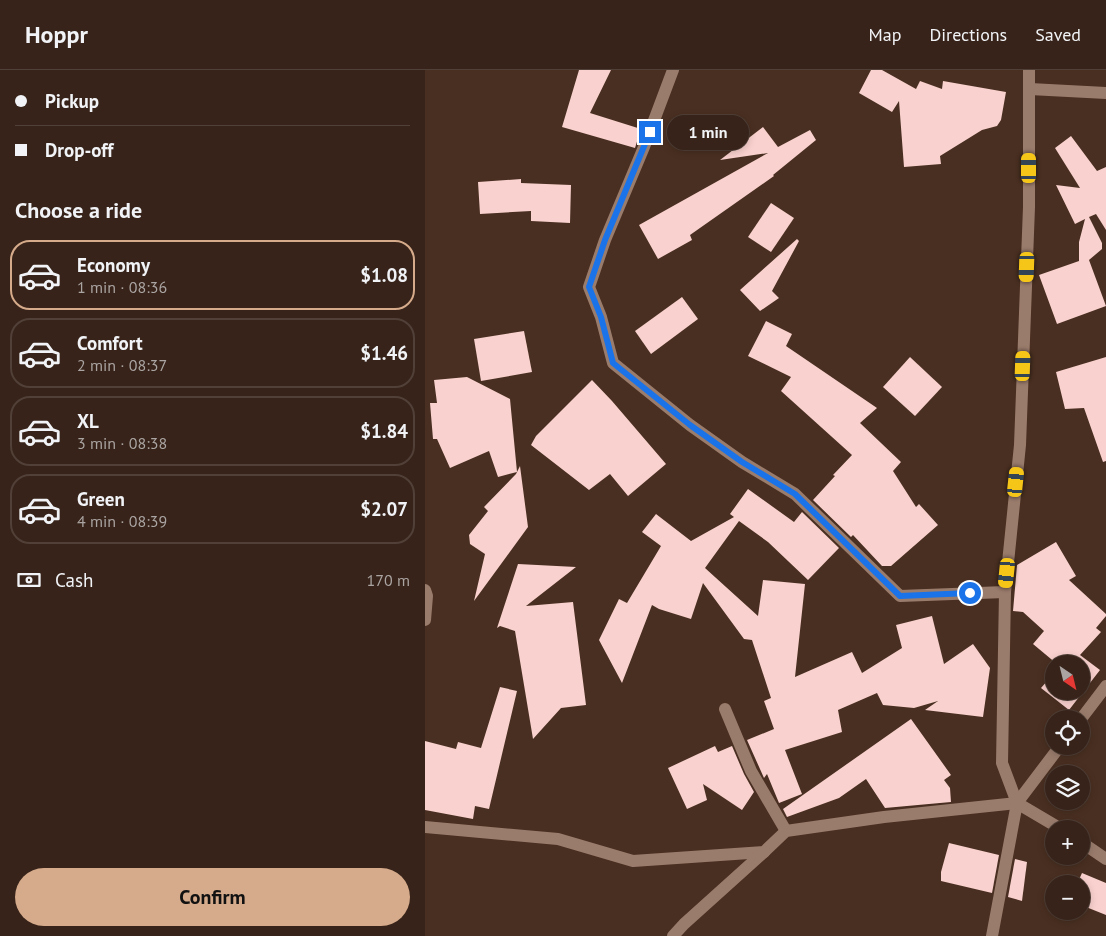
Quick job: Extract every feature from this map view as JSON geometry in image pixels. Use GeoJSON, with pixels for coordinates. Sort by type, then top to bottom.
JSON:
{"type":"FeatureCollection","features":[{"type":"Feature","properties":{"kind":"street"},"geometry":{"type":"LineString","coordinates":[[673,70],[644,147],[605,240],[589,287],[601,317],[613,363],[690,425],[742,462],[795,494],[900,596],[1005,592]]}},
{"type":"Feature","properties":{"kind":"street"},"geometry":{"type":"LineString","coordinates":[[1017,803],[1002,763],[1005,592],[1020,445],[1029,207],[1029,70]]}},
{"type":"Feature","properties":{"kind":"street"},"geometry":{"type":"LineString","coordinates":[[1030,90],[1106,94]]}},
{"type":"Feature","properties":{"kind":"street"},"geometry":{"type":"LineString","coordinates":[[425,590],[427,596],[425,620]]}},
{"type":"Feature","properties":{"kind":"street"},"geometry":{"type":"LineString","coordinates":[[1088,710],[1106,686]]}},
{"type":"Feature","properties":{"kind":"street"},"geometry":{"type":"LineString","coordinates":[[725,709],[751,770],[786,831]]}},
{"type":"Feature","properties":{"kind":"street"},"geometry":{"type":"LineString","coordinates":[[993,936],[1017,803],[1053,755]]}},
{"type":"Feature","properties":{"kind":"street"},"geometry":{"type":"LineString","coordinates":[[673,936],[786,831],[884,817],[1017,803],[1046,820]]}},
{"type":"Feature","properties":{"kind":"street"},"geometry":{"type":"LineString","coordinates":[[425,827],[558,839],[633,860],[764,852]]}},
{"type":"Feature","properties":{"kind":"street"},"geometry":{"type":"LineString","coordinates":[[1090,848],[1106,859]]}},
{"type":"Feature","properties":{"kind":"building"},"geometry":{"type":"Polygon","coordinates":[[[579,70],[611,70],[590,113],[641,129],[635,148],[562,127],[579,70]]]}},
{"type":"Feature","properties":{"kind":"building"},"geometry":{"type":"Polygon","coordinates":[[[871,70],[882,70],[916,89],[920,81],[942,89],[943,81],[1006,92],[1001,120],[997,126],[982,130],[940,156],[941,164],[904,167],[899,101],[892,112],[859,93],[871,70]]]}},
{"type":"Feature","properties":{"kind":"building"},"geometry":{"type":"Polygon","coordinates":[[[763,127],[778,147],[810,130],[816,140],[774,176],[690,235],[692,240],[658,259],[639,225],[768,153],[720,160],[763,127]]]}},
{"type":"Feature","properties":{"kind":"building"},"geometry":{"type":"Polygon","coordinates":[[[1071,136],[1097,171],[1106,167],[1106,230],[1096,214],[1089,217],[1102,243],[1102,249],[1089,260],[1106,306],[1057,324],[1039,275],[1079,261],[1079,242],[1085,219],[1075,224],[1056,185],[1080,188],[1055,148],[1071,136]]]}},
{"type":"Feature","properties":{"kind":"building"},"geometry":{"type":"Polygon","coordinates":[[[521,179],[521,183],[571,185],[570,223],[531,221],[531,211],[480,214],[478,182],[521,179]]]}},
{"type":"Feature","properties":{"kind":"building"},"geometry":{"type":"Polygon","coordinates":[[[771,203],[794,218],[771,252],[748,237],[771,203]]]}},
{"type":"Feature","properties":{"kind":"building"},"geometry":{"type":"Polygon","coordinates":[[[797,239],[799,241],[772,291],[779,298],[760,311],[740,290],[797,239]]]}},
{"type":"Feature","properties":{"kind":"building"},"geometry":{"type":"Polygon","coordinates":[[[682,297],[698,319],[651,354],[635,331],[682,297]]]}},
{"type":"Feature","properties":{"kind":"building"},"geometry":{"type":"Polygon","coordinates":[[[766,321],[792,334],[786,346],[877,408],[860,423],[901,462],[893,471],[916,507],[919,504],[938,525],[891,566],[882,566],[853,535],[851,537],[813,500],[852,455],[781,391],[791,377],[748,356],[766,321]]]}},
{"type":"Feature","properties":{"kind":"building"},"geometry":{"type":"Polygon","coordinates":[[[524,331],[532,372],[481,381],[474,339],[524,331]]]}},
{"type":"Feature","properties":{"kind":"building"},"geometry":{"type":"Polygon","coordinates":[[[910,357],[942,387],[915,416],[883,387],[910,357]]]}},
{"type":"Feature","properties":{"kind":"building"},"geometry":{"type":"Polygon","coordinates":[[[1106,357],[1106,461],[1103,462],[1084,408],[1065,409],[1056,372],[1106,357]]]}},
{"type":"Feature","properties":{"kind":"building"},"geometry":{"type":"Polygon","coordinates":[[[467,377],[510,399],[517,472],[498,477],[489,451],[450,468],[437,439],[433,439],[430,403],[437,403],[434,380],[467,377]]]}},
{"type":"Feature","properties":{"kind":"building"},"geometry":{"type":"Polygon","coordinates":[[[592,380],[666,464],[628,496],[610,474],[589,490],[531,445],[536,436],[592,380]]]}},
{"type":"Feature","properties":{"kind":"building"},"geometry":{"type":"Polygon","coordinates":[[[520,466],[528,527],[474,601],[485,554],[470,544],[469,535],[488,511],[484,507],[516,474],[520,466]]]}},
{"type":"Feature","properties":{"kind":"building"},"geometry":{"type":"Polygon","coordinates":[[[748,489],[794,522],[802,512],[839,548],[808,580],[768,542],[739,521],[705,568],[758,616],[763,580],[805,584],[795,677],[852,652],[862,673],[902,648],[896,625],[932,616],[944,664],[973,644],[990,668],[983,717],[925,710],[938,701],[914,708],[883,705],[877,693],[838,710],[842,732],[785,750],[802,794],[779,803],[767,774],[764,778],[747,740],[774,729],[764,701],[771,698],[752,640],[744,639],[703,583],[691,619],[652,605],[622,683],[599,640],[619,599],[627,603],[661,546],[642,532],[656,514],[691,541],[734,517],[730,514],[748,489]]]}},
{"type":"Feature","properties":{"kind":"building"},"geometry":{"type":"Polygon","coordinates":[[[1056,542],[1076,576],[1069,580],[1106,614],[1096,628],[1101,632],[1080,655],[1046,655],[1033,644],[1044,631],[1023,612],[1013,611],[1017,565],[1056,542]]]}},
{"type":"Feature","properties":{"kind":"building"},"geometry":{"type":"Polygon","coordinates":[[[518,564],[576,567],[526,606],[573,602],[586,705],[561,708],[533,739],[515,631],[500,626],[497,628],[518,564]]]}},
{"type":"Feature","properties":{"kind":"building"},"geometry":{"type":"Polygon","coordinates":[[[1090,662],[1100,670],[1090,683],[1090,662]]]}},
{"type":"Feature","properties":{"kind":"building"},"geometry":{"type":"Polygon","coordinates":[[[500,687],[517,691],[489,809],[475,806],[473,819],[425,810],[425,741],[456,749],[458,742],[481,748],[500,687]]]}},
{"type":"Feature","properties":{"kind":"building"},"geometry":{"type":"Polygon","coordinates":[[[1056,700],[1077,700],[1069,710],[1056,700]]]}},
{"type":"Feature","properties":{"kind":"building"},"geometry":{"type":"Polygon","coordinates":[[[911,719],[951,775],[944,780],[950,788],[951,802],[885,808],[866,779],[839,798],[787,817],[783,809],[911,719]]]}},
{"type":"Feature","properties":{"kind":"building"},"geometry":{"type":"Polygon","coordinates":[[[715,746],[718,752],[732,746],[754,792],[742,810],[703,784],[707,800],[687,809],[668,768],[715,746]]]}},
{"type":"Feature","properties":{"kind":"building"},"geometry":{"type":"Polygon","coordinates":[[[949,843],[999,855],[992,893],[941,881],[941,872],[949,843]]]}},
{"type":"Feature","properties":{"kind":"building"},"geometry":{"type":"Polygon","coordinates":[[[1015,859],[1027,862],[1022,901],[1008,897],[1015,859]]]}},
{"type":"Feature","properties":{"kind":"building"},"geometry":{"type":"Polygon","coordinates":[[[1090,876],[1106,883],[1106,915],[1090,909],[1090,876]]]}},
{"type":"Feature","properties":{"kind":"route"},"geometry":{"type":"LineString","coordinates":[[650,132],[605,240],[589,287],[601,317],[613,363],[690,425],[742,462],[795,494],[855,550],[900,596],[970,593]]}}]}
